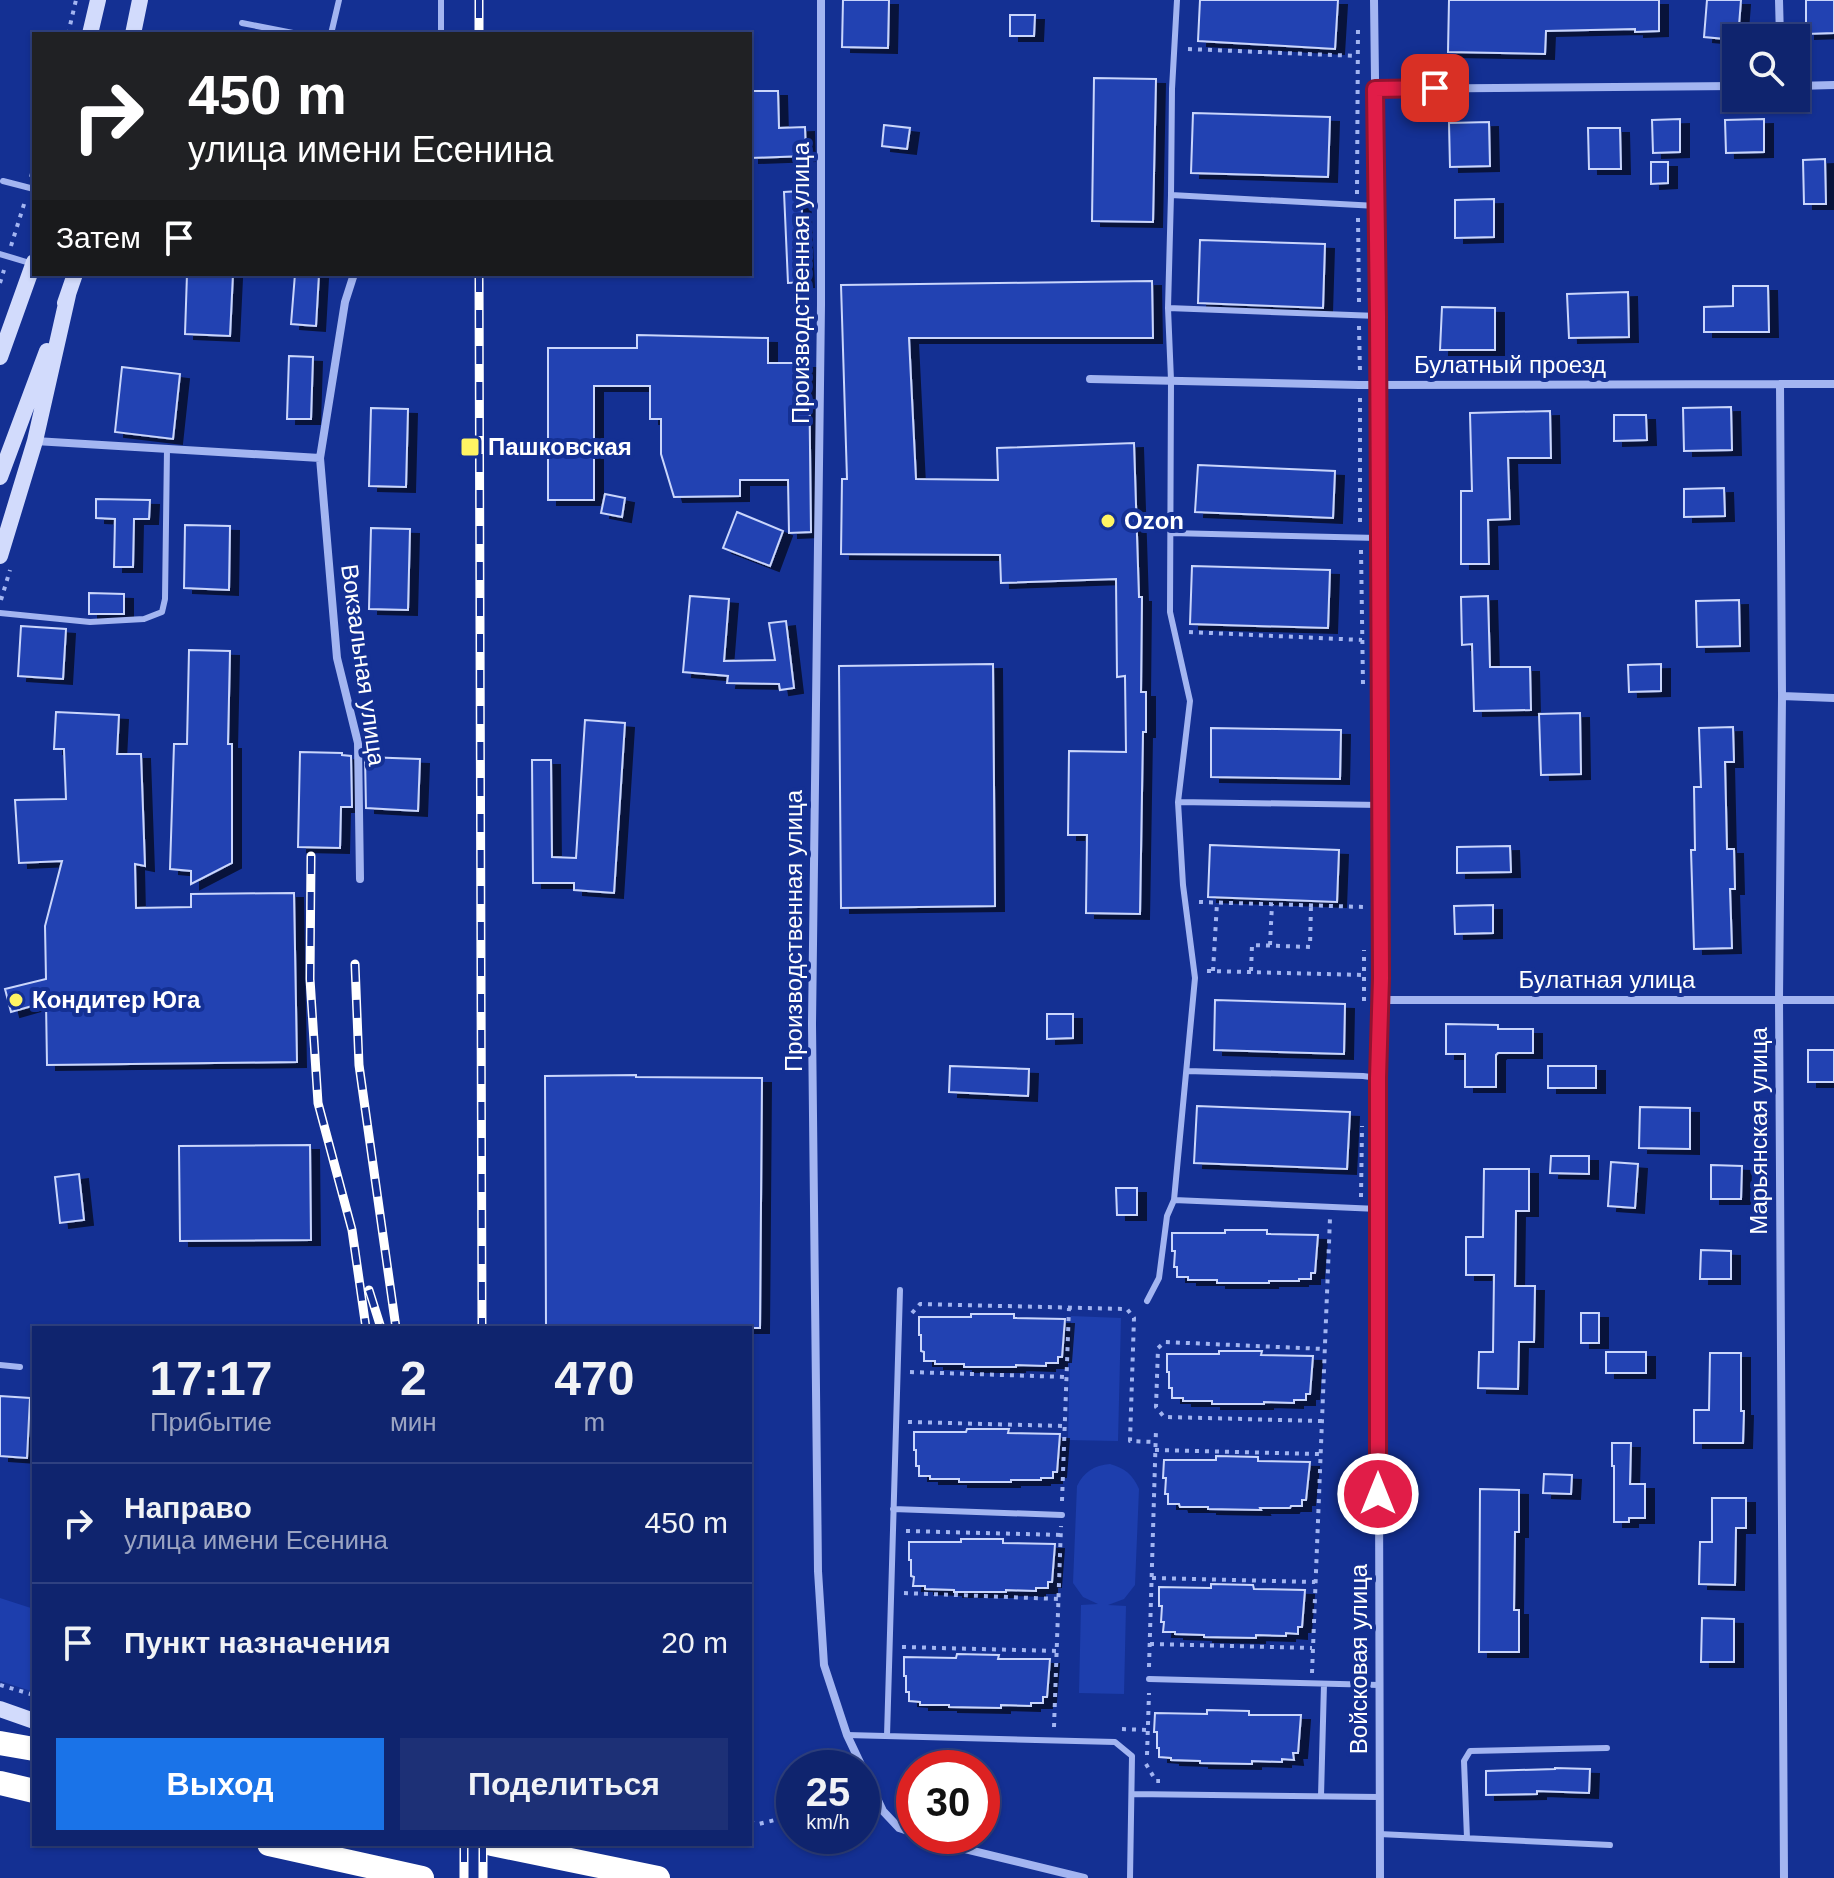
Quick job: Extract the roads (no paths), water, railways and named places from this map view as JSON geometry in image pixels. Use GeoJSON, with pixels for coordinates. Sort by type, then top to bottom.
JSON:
{"type":"FeatureCollection","features":[{"type":"Feature","properties":{"kind":"highway"},"geometry":{"type":"LineString","coordinates":[[0,1743],[32,1749]]}},
{"type":"Feature","properties":{"kind":"highway"},"geometry":{"type":"LineString","coordinates":[[0,1783],[32,1791]]}},
{"type":"Feature","properties":{"kind":"highway"},"geometry":{"type":"LineString","coordinates":[[278,1846],[422,1878]]}},
{"type":"Feature","properties":{"kind":"highway"},"geometry":{"type":"LineString","coordinates":[[502,1846],[658,1878]]}},
{"type":"Feature","properties":{"kind":"main road"},"geometry":{"type":"LineString","coordinates":[[90,32],[98,0]]}},
{"type":"Feature","properties":{"kind":"main road"},"geometry":{"type":"LineString","coordinates":[[133,32],[140,0]]}},
{"type":"Feature","properties":{"kind":"main road"},"geometry":{"type":"LineString","coordinates":[[0,357],[32,269]]}},
{"type":"Feature","properties":{"kind":"main road"},"geometry":{"type":"LineString","coordinates":[[0,477],[74,276]]}},
{"type":"Feature","properties":{"kind":"main road"},"geometry":{"type":"LineString","coordinates":[[0,556],[35,441],[68,295]]}},
{"type":"Feature","properties":{"kind":"main road"},"geometry":{"type":"LineString","coordinates":[[0,1709],[32,1720]]}},
{"type":"Feature","properties":{"kind":"street","name":"Производственная улица"},"geometry":{"type":"LineString","coordinates":[[821,0],[821,305],[812,1024],[818,1571],[824,1665],[847,1735],[883,1811],[896,1825]]}},
{"type":"Feature","properties":{"kind":"street","name":"Войсковая улица"},"geometry":{"type":"LineString","coordinates":[[1374,0],[1381,1000],[1378,1078],[1380,1878]]}},
{"type":"Feature","properties":{"kind":"street"},"geometry":{"type":"LineString","coordinates":[[1779,0],[1780,24]]}},
{"type":"Feature","properties":{"kind":"street"},"geometry":{"type":"LineString","coordinates":[[1810,86],[1834,85]]}},
{"type":"Feature","properties":{"kind":"street"},"geometry":{"type":"LineString","coordinates":[[1375,89],[1722,86]]}},
{"type":"Feature","properties":{"kind":"street","name":"Вокзальная улица"},"geometry":{"type":"LineString","coordinates":[[353,276],[345,302],[320,458],[337,658],[358,743],[360,879]]}},
{"type":"Feature","properties":{"kind":"street","name":"Булатный проезд"},"geometry":{"type":"LineString","coordinates":[[1090,379],[1359,385],[1834,384]]}},
{"type":"Feature","properties":{"kind":"street","name":"Марьянская улица"},"geometry":{"type":"LineString","coordinates":[[1780,384],[1782,696],[1779,999],[1784,1878]]}},
{"type":"Feature","properties":{"kind":"street"},"geometry":{"type":"LineString","coordinates":[[35,441],[320,458]]}},
{"type":"Feature","properties":{"kind":"street"},"geometry":{"type":"LineString","coordinates":[[1782,696],[1834,698]]}},
{"type":"Feature","properties":{"kind":"street","name":"Булатная улица"},"geometry":{"type":"LineString","coordinates":[[1381,1000],[1834,1000]]}},
{"type":"Feature","properties":{"kind":"street"},"geometry":{"type":"LineString","coordinates":[[985,1854],[1084,1878]]}},
{"type":"Feature","properties":{"kind":"lane"},"geometry":{"type":"LineString","coordinates":[[331,32],[339,0]]}},
{"type":"Feature","properties":{"kind":"lane"},"geometry":{"type":"LineString","coordinates":[[441,0],[441,32]]}},
{"type":"Feature","properties":{"kind":"lane"},"geometry":{"type":"LineString","coordinates":[[1147,1301],[1159,1278],[1167,1216],[1174,1200],[1194,970],[1185,902],[1178,802],[1190,701],[1170,612],[1171,380],[1168,308],[1177,0]]}},
{"type":"Feature","properties":{"kind":"lane"},"geometry":{"type":"LineString","coordinates":[[242,23],[288,32]]}},
{"type":"Feature","properties":{"kind":"lane"},"geometry":{"type":"LineString","coordinates":[[3,181],[31,189]]}},
{"type":"Feature","properties":{"kind":"lane"},"geometry":{"type":"LineString","coordinates":[[1171,195],[1377,206]]}},
{"type":"Feature","properties":{"kind":"lane"},"geometry":{"type":"LineString","coordinates":[[0,254],[32,263]]}},
{"type":"Feature","properties":{"kind":"lane"},"geometry":{"type":"LineString","coordinates":[[1168,308],[1378,316]]}},
{"type":"Feature","properties":{"kind":"lane"},"geometry":{"type":"LineString","coordinates":[[0,613],[90,622],[144,619],[162,612],[165,599],[167,449]]}},
{"type":"Feature","properties":{"kind":"lane"},"geometry":{"type":"LineString","coordinates":[[1171,533],[1378,538]]}},
{"type":"Feature","properties":{"kind":"lane"},"geometry":{"type":"LineString","coordinates":[[1178,802],[1380,805]]}},
{"type":"Feature","properties":{"kind":"lane"},"geometry":{"type":"LineString","coordinates":[[1187,1071],[1378,1078]]}},
{"type":"Feature","properties":{"kind":"lane"},"geometry":{"type":"LineString","coordinates":[[1174,1200],[1378,1209]]}},
{"type":"Feature","properties":{"kind":"lane"},"geometry":{"type":"LineString","coordinates":[[887,1736],[900,1290]]}},
{"type":"Feature","properties":{"kind":"lane"},"geometry":{"type":"LineString","coordinates":[[0,1365],[20,1367]]}},
{"type":"Feature","properties":{"kind":"lane"},"geometry":{"type":"LineString","coordinates":[[893,1509],[1062,1515]]}},
{"type":"Feature","properties":{"kind":"lane"},"geometry":{"type":"LineString","coordinates":[[1149,1679],[1379,1685]]}},
{"type":"Feature","properties":{"kind":"lane"},"geometry":{"type":"LineString","coordinates":[[1321,1796],[1324,1684]]}},
{"type":"Feature","properties":{"kind":"lane"},"geometry":{"type":"LineString","coordinates":[[847,1735],[1115,1742],[1132,1756],[1130,1878]]}},
{"type":"Feature","properties":{"kind":"lane"},"geometry":{"type":"LineString","coordinates":[[1467,1838],[1464,1761],[1470,1751],[1607,1748]]}},
{"type":"Feature","properties":{"kind":"lane"},"geometry":{"type":"LineString","coordinates":[[1132,1794],[1379,1797]]}},
{"type":"Feature","properties":{"kind":"lane"},"geometry":{"type":"LineString","coordinates":[[1379,1834],[1610,1845]]}},
{"type":"Feature","properties":{"kind":"railway"},"geometry":{"type":"LineString","coordinates":[[479,0],[479,32]]}},
{"type":"Feature","properties":{"kind":"railway"},"geometry":{"type":"LineString","coordinates":[[479,276],[482,1326]]}},
{"type":"Feature","properties":{"kind":"railway"},"geometry":{"type":"LineString","coordinates":[[311,856],[310,979],[318,1103],[352,1230],[366,1326]]}},
{"type":"Feature","properties":{"kind":"railway"},"geometry":{"type":"LineString","coordinates":[[355,964],[359,1065],[396,1326]]}},
{"type":"Feature","properties":{"kind":"railway"},"geometry":{"type":"LineString","coordinates":[[369,1290],[380,1326]]}},
{"type":"Feature","properties":{"kind":"railway"},"geometry":{"type":"LineString","coordinates":[[464,1846],[464,1878]]}},
{"type":"Feature","properties":{"kind":"railway"},"geometry":{"type":"LineString","coordinates":[[483,1846],[483,1878]]}},
{"type":"Feature","properties":{"kind":"place","name":"Пашковская"},"geometry":{"type":"Point","coordinates":[470,447]}},
{"type":"Feature","properties":{"kind":"place","name":"Ozon"},"geometry":{"type":"Point","coordinates":[1108,521]}},
{"type":"Feature","properties":{"kind":"place","name":"Кондитер Юга"},"geometry":{"type":"Point","coordinates":[16,1000]}}]}
